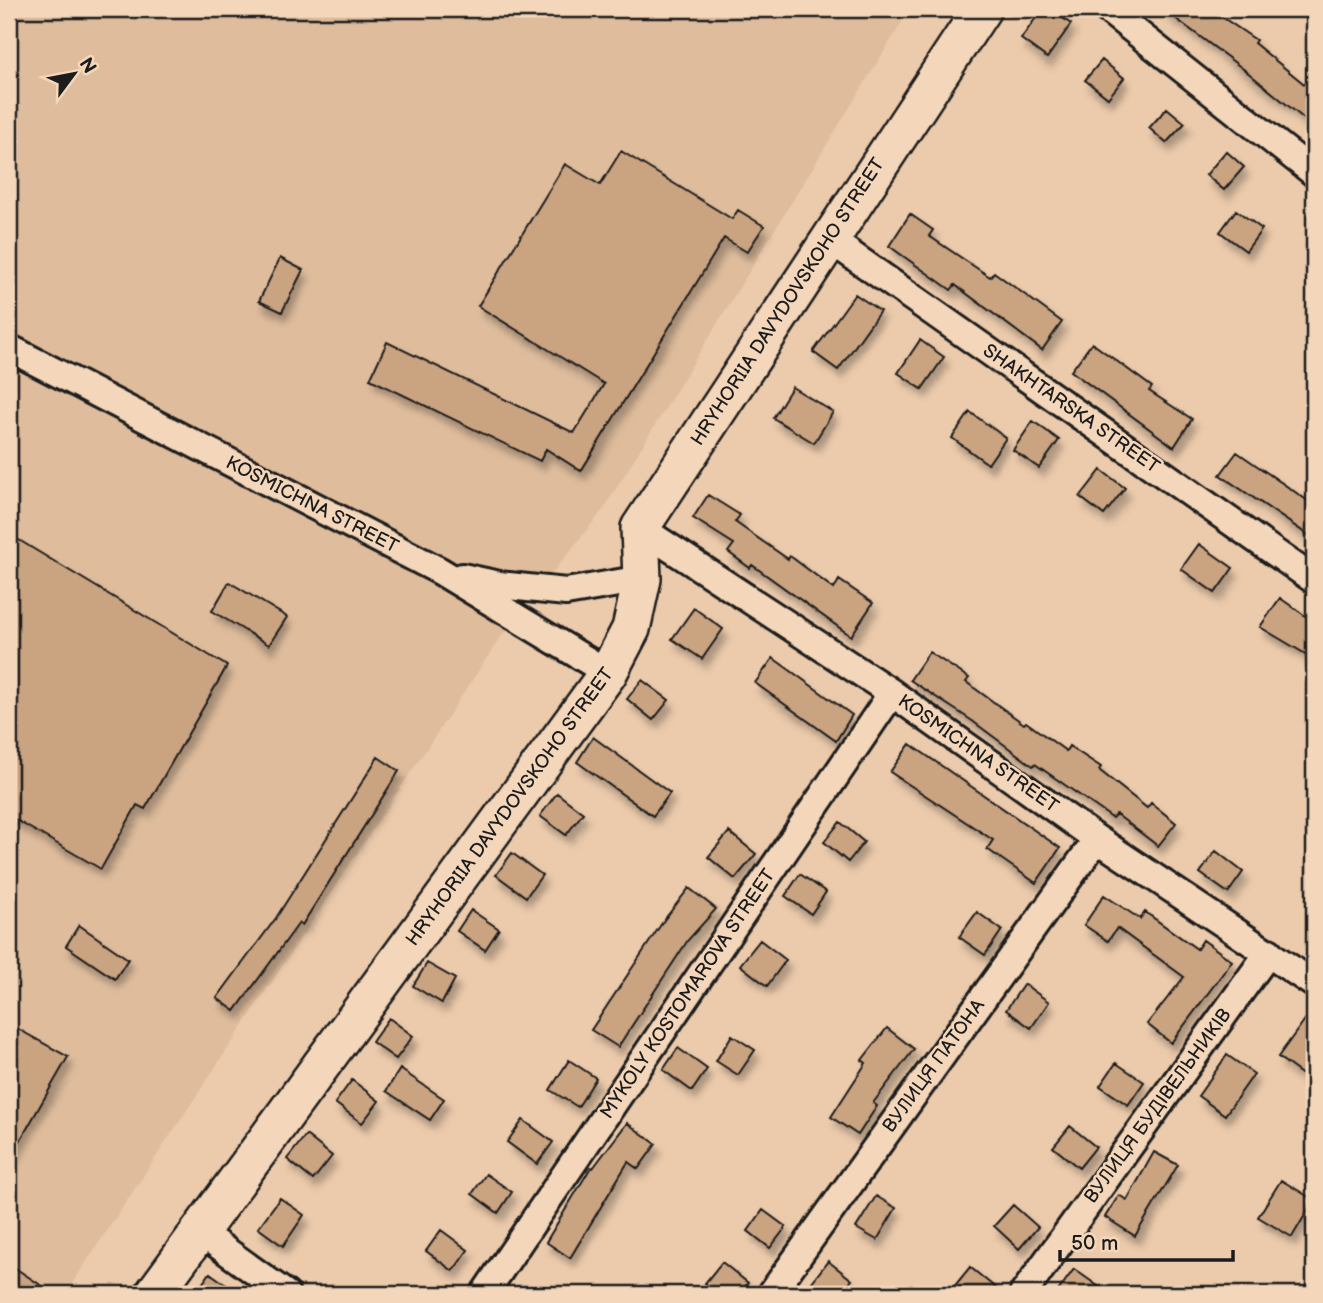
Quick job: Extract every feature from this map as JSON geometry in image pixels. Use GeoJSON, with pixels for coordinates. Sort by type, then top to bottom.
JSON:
{"type":"FeatureCollection","features":[{"type":"Feature","properties":{"kind":"street","name":"HRYHORIIA DAVYDOVSKOHO STREET"},"geometry":{"type":"LineString","coordinates":[[154,1294],[608,673],[631,629],[642,579],[640,528],[982,9]]}},
{"type":"Feature","properties":{"kind":"street"},"geometry":{"type":"LineString","coordinates":[[1107,9],[1314,173]]}},
{"type":"Feature","properties":{"kind":"street","name":"SHAKHTARSKA STREET"},"geometry":{"type":"LineString","coordinates":[[829,239],[1314,580]]}},
{"type":"Feature","properties":{"kind":"street","name":"KOSMICHNA STREET"},"geometry":{"type":"LineString","coordinates":[[9,348],[440,572],[608,673]]}},
{"type":"Feature","properties":{"kind":"street","name":"KOSMICHNA STREET"},"geometry":{"type":"LineString","coordinates":[[640,528],[892,693],[1097,839],[1314,984]]}},
{"type":"Feature","properties":{"kind":"street"},"geometry":{"type":"LineString","coordinates":[[440,572],[499,585],[566,592],[642,579]]}},
{"type":"Feature","properties":{"kind":"street","name":"MYKOLY KOSTOMAROVA STREET"},"geometry":{"type":"LineString","coordinates":[[484,1294],[892,693]]}},
{"type":"Feature","properties":{"kind":"street","name":"ВУЛИЦЯ ПАТОНА"},"geometry":{"type":"LineString","coordinates":[[771,1294],[1097,839]]}},
{"type":"Feature","properties":{"kind":"street","name":"ВУЛИЦЯ БУДІВЕЛЬНИКІВ"},"geometry":{"type":"LineString","coordinates":[[1023,1294],[1269,952]]}},
{"type":"Feature","properties":{"kind":"street"},"geometry":{"type":"LineString","coordinates":[[200,1232],[286,1294]]}},
{"type":"Feature","properties":{"kind":"shaded area"},"geometry":{"type":"Polygon","coordinates":[[[9,9],[910,9],[603,510],[500,638],[65,1294],[9,1294],[9,9]]]}},
{"type":"Feature","properties":{"kind":"building"},"geometry":{"type":"Polygon","coordinates":[[[1042,9],[1050,9],[1071,24],[1047,58],[1021,39],[1042,9]]]}},
{"type":"Feature","properties":{"kind":"building"},"geometry":{"type":"Polygon","coordinates":[[[1163,9],[1210,9],[1256,40],[1254,43],[1314,92],[1314,127],[1246,71],[1163,9]]]}},
{"type":"Feature","properties":{"kind":"building"},"geometry":{"type":"Polygon","coordinates":[[[1102,60],[1124,78],[1108,98],[1085,80],[1102,60]]]}},
{"type":"Feature","properties":{"kind":"building"},"geometry":{"type":"Polygon","coordinates":[[[1167,108],[1185,123],[1166,143],[1149,128],[1167,108]]]}},
{"type":"Feature","properties":{"kind":"building"},"geometry":{"type":"Polygon","coordinates":[[[621,151],[732,219],[738,210],[764,226],[747,252],[724,238],[581,471],[546,449],[540,461],[370,379],[387,342],[574,433],[604,384],[478,306],[565,164],[600,185],[621,151]]]}},
{"type":"Feature","properties":{"kind":"building"},"geometry":{"type":"Polygon","coordinates":[[[1226,151],[1244,167],[1224,190],[1206,175],[1226,151]]]}},
{"type":"Feature","properties":{"kind":"building"},"geometry":{"type":"Polygon","coordinates":[[[1236,210],[1262,229],[1246,251],[1220,232],[1236,210]]]}},
{"type":"Feature","properties":{"kind":"building"},"geometry":{"type":"Polygon","coordinates":[[[910,214],[933,230],[929,236],[990,277],[994,272],[1062,322],[1042,350],[955,285],[951,290],[889,246],[910,214]]]}},
{"type":"Feature","properties":{"kind":"building"},"geometry":{"type":"Polygon","coordinates":[[[280,258],[303,270],[282,312],[259,301],[280,258]]]}},
{"type":"Feature","properties":{"kind":"building"},"geometry":{"type":"Polygon","coordinates":[[[855,294],[880,311],[838,370],[813,352],[855,294]]]}},
{"type":"Feature","properties":{"kind":"building"},"geometry":{"type":"Polygon","coordinates":[[[920,340],[944,357],[922,389],[898,373],[920,340]]]}},
{"type":"Feature","properties":{"kind":"building"},"geometry":{"type":"Polygon","coordinates":[[[1092,343],[1152,387],[1149,391],[1192,419],[1174,447],[1071,371],[1092,343]]]}},
{"type":"Feature","properties":{"kind":"building"},"geometry":{"type":"Polygon","coordinates":[[[792,387],[833,412],[814,443],[773,418],[792,387]]]}},
{"type":"Feature","properties":{"kind":"building"},"geometry":{"type":"Polygon","coordinates":[[[970,412],[1006,438],[988,464],[952,438],[970,412]]]}},
{"type":"Feature","properties":{"kind":"building"},"geometry":{"type":"Polygon","coordinates":[[[1033,421],[1059,440],[1039,468],[1013,450],[1033,421]]]}},
{"type":"Feature","properties":{"kind":"building"},"geometry":{"type":"Polygon","coordinates":[[[1237,452],[1314,505],[1314,539],[1220,475],[1237,452]]]}},
{"type":"Feature","properties":{"kind":"building"},"geometry":{"type":"Polygon","coordinates":[[[1101,470],[1125,488],[1104,515],[1080,497],[1101,470]]]}},
{"type":"Feature","properties":{"kind":"building"},"geometry":{"type":"Polygon","coordinates":[[[708,495],[740,515],[735,522],[788,559],[790,556],[834,589],[839,580],[873,603],[851,636],[752,565],[750,568],[728,552],[734,544],[693,518],[708,495]]]}},
{"type":"Feature","properties":{"kind":"building"},"geometry":{"type":"Polygon","coordinates":[[[9,534],[227,666],[145,809],[137,805],[101,869],[9,816],[9,534]]]}},
{"type":"Feature","properties":{"kind":"building"},"geometry":{"type":"Polygon","coordinates":[[[1199,544],[1233,568],[1215,593],[1181,569],[1199,544]]]}},
{"type":"Feature","properties":{"kind":"building"},"geometry":{"type":"Polygon","coordinates":[[[229,582],[287,617],[269,645],[212,611],[229,582]]]}},
{"type":"Feature","properties":{"kind":"building"},"geometry":{"type":"Polygon","coordinates":[[[1280,598],[1314,622],[1314,659],[1260,627],[1280,598]]]}},
{"type":"Feature","properties":{"kind":"building"},"geometry":{"type":"Polygon","coordinates":[[[694,608],[723,629],[702,659],[672,639],[694,608]]]}},
{"type":"Feature","properties":{"kind":"building"},"geometry":{"type":"Polygon","coordinates":[[[929,652],[969,678],[966,682],[1024,724],[1026,722],[1066,751],[1069,746],[1101,767],[1099,770],[1147,808],[1151,803],[1176,823],[1158,846],[1116,814],[1112,818],[1035,764],[1033,766],[971,720],[910,680],[929,652]]]}},
{"type":"Feature","properties":{"kind":"building"},"geometry":{"type":"Polygon","coordinates":[[[773,658],[852,715],[836,741],[755,683],[773,658]]]}},
{"type":"Feature","properties":{"kind":"building"},"geometry":{"type":"Polygon","coordinates":[[[642,680],[669,700],[653,720],[627,699],[642,680]]]}},
{"type":"Feature","properties":{"kind":"building"},"geometry":{"type":"Polygon","coordinates":[[[593,737],[670,793],[653,816],[577,762],[593,737]]]}},
{"type":"Feature","properties":{"kind":"building"},"geometry":{"type":"Polygon","coordinates":[[[910,744],[1060,848],[1036,883],[987,849],[993,840],[890,772],[910,744]]]}},
{"type":"Feature","properties":{"kind":"building"},"geometry":{"type":"Polygon","coordinates":[[[378,757],[399,771],[302,925],[299,923],[235,1011],[217,998],[276,918],[378,757]]]}},
{"type":"Feature","properties":{"kind":"building"},"geometry":{"type":"Polygon","coordinates":[[[557,793],[583,813],[566,835],[540,816],[557,793]]]}},
{"type":"Feature","properties":{"kind":"building"},"geometry":{"type":"Polygon","coordinates":[[[840,822],[864,842],[848,862],[824,842],[840,822]]]}},
{"type":"Feature","properties":{"kind":"building"},"geometry":{"type":"Polygon","coordinates":[[[729,832],[756,854],[735,879],[708,857],[729,832]]]}},
{"type":"Feature","properties":{"kind":"building"},"geometry":{"type":"Polygon","coordinates":[[[1216,851],[1243,872],[1228,893],[1200,873],[1216,851]]]}},
{"type":"Feature","properties":{"kind":"building"},"geometry":{"type":"Polygon","coordinates":[[[512,853],[542,875],[526,897],[496,875],[512,853]]]}},
{"type":"Feature","properties":{"kind":"building"},"geometry":{"type":"Polygon","coordinates":[[[800,874],[826,892],[811,914],[785,896],[800,874]]]}},
{"type":"Feature","properties":{"kind":"building"},"geometry":{"type":"Polygon","coordinates":[[[689,888],[716,909],[688,940],[618,1047],[591,1030],[664,920],[689,888]]]}},
{"type":"Feature","properties":{"kind":"building"},"geometry":{"type":"Polygon","coordinates":[[[1104,895],[1140,919],[1145,912],[1197,949],[1203,940],[1232,961],[1171,1043],[1147,1024],[1184,977],[1117,928],[1108,941],[1084,925],[1104,895]]]}},
{"type":"Feature","properties":{"kind":"building"},"geometry":{"type":"Polygon","coordinates":[[[471,910],[499,929],[485,950],[457,931],[471,910]]]}},
{"type":"Feature","properties":{"kind":"building"},"geometry":{"type":"Polygon","coordinates":[[[977,912],[1002,930],[985,955],[959,937],[977,912]]]}},
{"type":"Feature","properties":{"kind":"building"},"geometry":{"type":"Polygon","coordinates":[[[79,925],[128,959],[115,979],[66,946],[79,925]]]}},
{"type":"Feature","properties":{"kind":"building"},"geometry":{"type":"Polygon","coordinates":[[[760,940],[786,960],[767,986],[740,965],[760,940]]]}},
{"type":"Feature","properties":{"kind":"building"},"geometry":{"type":"Polygon","coordinates":[[[427,963],[455,979],[442,1003],[413,986],[427,963]]]}},
{"type":"Feature","properties":{"kind":"building"},"geometry":{"type":"Polygon","coordinates":[[[1024,984],[1049,1002],[1031,1028],[1006,1010],[1024,984]]]}},
{"type":"Feature","properties":{"kind":"building"},"geometry":{"type":"Polygon","coordinates":[[[1314,1007],[1314,1083],[1278,1057],[1314,1007]]]}},
{"type":"Feature","properties":{"kind":"building"},"geometry":{"type":"Polygon","coordinates":[[[389,1018],[413,1036],[396,1059],[372,1042],[389,1018]]]}},
{"type":"Feature","properties":{"kind":"building"},"geometry":{"type":"Polygon","coordinates":[[[9,1024],[68,1057],[9,1160],[9,1024]]]}},
{"type":"Feature","properties":{"kind":"building"},"geometry":{"type":"Polygon","coordinates":[[[887,1028],[914,1049],[873,1103],[877,1106],[858,1135],[831,1117],[866,1063],[862,1060],[887,1028]]]}},
{"type":"Feature","properties":{"kind":"building"},"geometry":{"type":"Polygon","coordinates":[[[732,1035],[755,1050],[738,1075],[716,1061],[732,1035]]]}},
{"type":"Feature","properties":{"kind":"building"},"geometry":{"type":"Polygon","coordinates":[[[678,1048],[707,1069],[692,1091],[663,1070],[678,1048]]]}},
{"type":"Feature","properties":{"kind":"building"},"geometry":{"type":"Polygon","coordinates":[[[1227,1055],[1254,1074],[1225,1115],[1198,1096],[1227,1055]]]}},
{"type":"Feature","properties":{"kind":"building"},"geometry":{"type":"Polygon","coordinates":[[[569,1060],[596,1078],[578,1107],[550,1090],[569,1060]]]}},
{"type":"Feature","properties":{"kind":"building"},"geometry":{"type":"Polygon","coordinates":[[[1116,1063],[1144,1082],[1128,1105],[1100,1086],[1116,1063]]]}},
{"type":"Feature","properties":{"kind":"building"},"geometry":{"type":"Polygon","coordinates":[[[400,1069],[444,1099],[430,1120],[386,1091],[400,1069]]]}},
{"type":"Feature","properties":{"kind":"building"},"geometry":{"type":"Polygon","coordinates":[[[352,1080],[379,1101],[362,1123],[335,1103],[352,1080]]]}},
{"type":"Feature","properties":{"kind":"building"},"geometry":{"type":"Polygon","coordinates":[[[523,1120],[553,1142],[537,1164],[507,1142],[523,1120]]]}},
{"type":"Feature","properties":{"kind":"building"},"geometry":{"type":"Polygon","coordinates":[[[627,1123],[656,1144],[638,1169],[628,1162],[570,1258],[546,1242],[591,1167],[593,1168],[627,1123]]]}},
{"type":"Feature","properties":{"kind":"building"},"geometry":{"type":"Polygon","coordinates":[[[1070,1126],[1096,1147],[1079,1168],[1053,1147],[1070,1126]]]}},
{"type":"Feature","properties":{"kind":"building"},"geometry":{"type":"Polygon","coordinates":[[[306,1135],[332,1156],[313,1180],[287,1159],[306,1135]]]}},
{"type":"Feature","properties":{"kind":"building"},"geometry":{"type":"Polygon","coordinates":[[[1154,1152],[1178,1165],[1135,1236],[1105,1217],[1119,1195],[1127,1200],[1154,1152]]]}},
{"type":"Feature","properties":{"kind":"building"},"geometry":{"type":"Polygon","coordinates":[[[486,1174],[512,1192],[498,1213],[472,1194],[486,1174]]]}},
{"type":"Feature","properties":{"kind":"building"},"geometry":{"type":"Polygon","coordinates":[[[1281,1180],[1314,1200],[1292,1237],[1258,1217],[1281,1180]]]}},
{"type":"Feature","properties":{"kind":"building"},"geometry":{"type":"Polygon","coordinates":[[[876,1196],[896,1208],[877,1240],[856,1228],[876,1196]]]}},
{"type":"Feature","properties":{"kind":"building"},"geometry":{"type":"Polygon","coordinates":[[[280,1198],[304,1215],[283,1246],[258,1228],[280,1198]]]}},
{"type":"Feature","properties":{"kind":"building"},"geometry":{"type":"Polygon","coordinates":[[[1013,1205],[1038,1227],[1019,1249],[994,1226],[1013,1205]]]}},
{"type":"Feature","properties":{"kind":"building"},"geometry":{"type":"Polygon","coordinates":[[[763,1210],[786,1227],[770,1248],[748,1231],[763,1210]]]}},
{"type":"Feature","properties":{"kind":"building"},"geometry":{"type":"Polygon","coordinates":[[[441,1230],[468,1250],[453,1271],[426,1251],[441,1230]]]}},
{"type":"Feature","properties":{"kind":"building"},"geometry":{"type":"Polygon","coordinates":[[[828,1261],[852,1280],[841,1294],[821,1294],[809,1286],[828,1261]]]}},
{"type":"Feature","properties":{"kind":"building"},"geometry":{"type":"Polygon","coordinates":[[[722,1262],[748,1283],[739,1294],[718,1294],[705,1283],[722,1262]]]}},
{"type":"Feature","properties":{"kind":"building"},"geometry":{"type":"Polygon","coordinates":[[[9,1264],[54,1294],[9,1294],[9,1264]]]}},
{"type":"Feature","properties":{"kind":"building"},"geometry":{"type":"Polygon","coordinates":[[[970,1267],[1003,1294],[948,1294],[970,1267]]]}},
{"type":"Feature","properties":{"kind":"building"},"geometry":{"type":"Polygon","coordinates":[[[1074,1269],[1109,1294],[1056,1294],[1074,1269]]]}},
{"type":"Feature","properties":{"kind":"building"},"geometry":{"type":"Polygon","coordinates":[[[210,1273],[239,1294],[195,1294],[210,1273]]]}}]}
